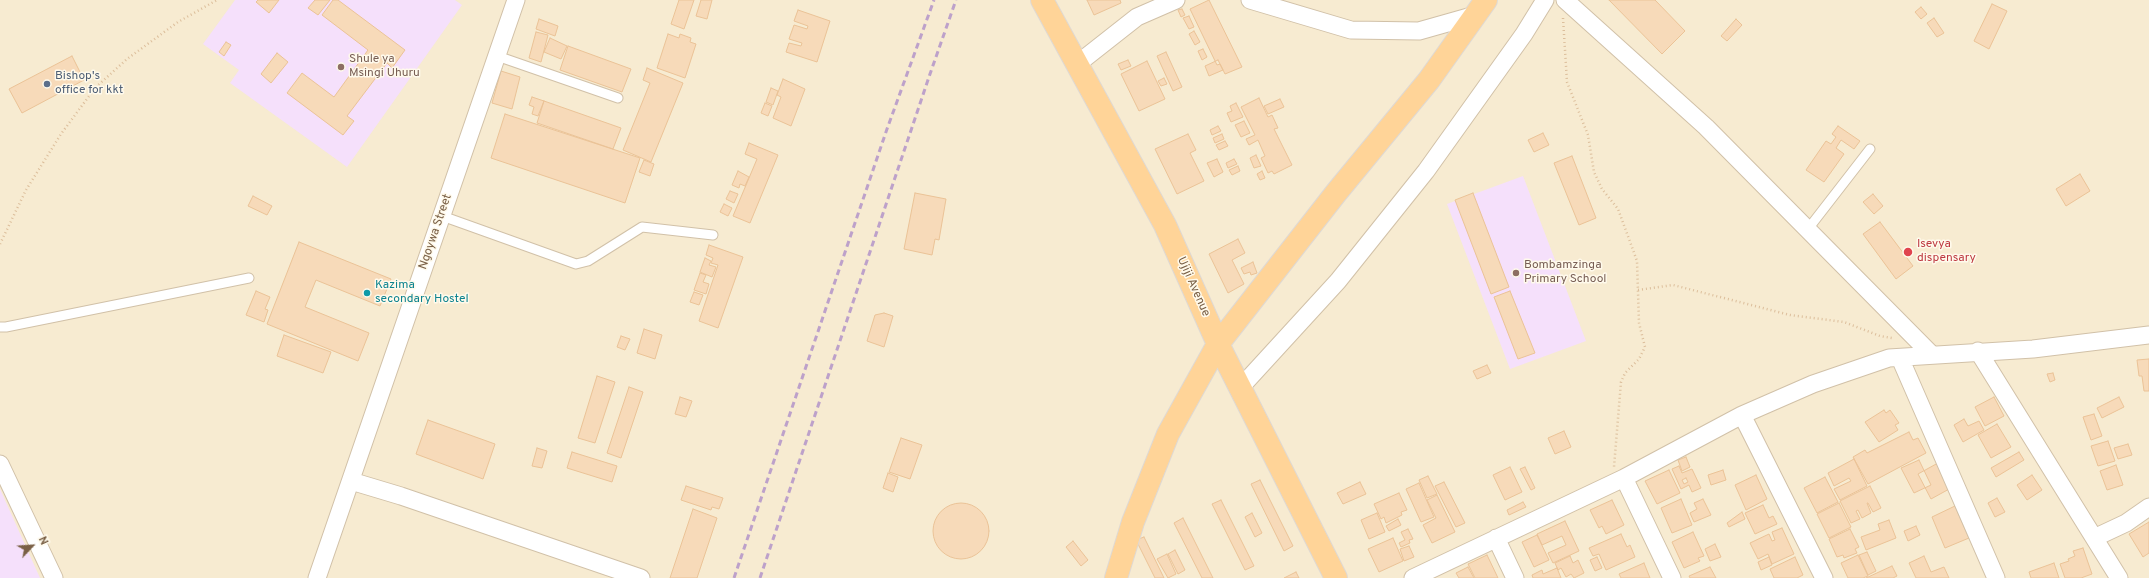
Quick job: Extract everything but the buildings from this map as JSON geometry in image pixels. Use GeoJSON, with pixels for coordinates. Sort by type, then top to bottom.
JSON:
{"type":"FeatureCollection","features":[{"type":"Feature","properties":{"kind":"highway","name":"Ujiji Avenue"},"geometry":{"type":"LineString","coordinates":[[1042,0],[1076,65],[1165,225],[1218,344],[1336,578]]}},
{"type":"Feature","properties":{"kind":"highway"},"geometry":{"type":"LineString","coordinates":[[1116,578],[1133,522],[1168,434],[1218,344],[1336,193],[1429,80],[1479,8]]}},
{"type":"Feature","properties":{"kind":"street","name":"Ngoywa Street"},"geometry":{"type":"LineString","coordinates":[[317,578],[516,0]]}},
{"type":"Feature","properties":{"kind":"street"},"geometry":{"type":"LineString","coordinates":[[1076,65],[1137,17],[1176,0]]}},
{"type":"Feature","properties":{"kind":"street"},"geometry":{"type":"LineString","coordinates":[[1250,0],[1351,30],[1419,31],[1479,8]]}},
{"type":"Feature","properties":{"kind":"street"},"geometry":{"type":"LineString","coordinates":[[1240,388],[1338,282],[1426,171],[1524,34],[1545,0]]}},
{"type":"Feature","properties":{"kind":"street"},"geometry":{"type":"LineString","coordinates":[[1564,8],[1706,127],[1932,355]]}},
{"type":"Feature","properties":{"kind":"street"},"geometry":{"type":"LineString","coordinates":[[1413,578],[1618,481],[1742,415],[1813,384],[1889,358],[1978,351],[2033,349],[2149,335]]}},
{"type":"Feature","properties":{"kind":"street"},"geometry":{"type":"LineString","coordinates":[[1978,351],[2119,578]]}},
{"type":"Feature","properties":{"kind":"street"},"geometry":{"type":"LineString","coordinates":[[1900,358],[1996,578]]}},
{"type":"Feature","properties":{"kind":"street"},"geometry":{"type":"LineString","coordinates":[[1742,415],[1824,578]]}},
{"type":"Feature","properties":{"kind":"street"},"geometry":{"type":"LineString","coordinates":[[0,464],[54,578]]}},
{"type":"Feature","properties":{"kind":"street"},"geometry":{"type":"LineString","coordinates":[[351,481],[401,496],[640,578]]}},
{"type":"Feature","properties":{"kind":"street"},"geometry":{"type":"LineString","coordinates":[[1618,481],[1672,578]]}},
{"type":"Feature","properties":{"kind":"street"},"geometry":{"type":"LineString","coordinates":[[2094,538],[2126,523],[2149,507]]}},
{"type":"Feature","properties":{"kind":"street"},"geometry":{"type":"LineString","coordinates":[[1496,538],[1515,578]]}},
{"type":"Feature","properties":{"kind":"lane"},"geometry":{"type":"LineString","coordinates":[[497,56],[618,98]]}},
{"type":"Feature","properties":{"kind":"lane"},"geometry":{"type":"LineString","coordinates":[[1808,229],[1870,149]]}},
{"type":"Feature","properties":{"kind":"lane"},"geometry":{"type":"LineString","coordinates":[[442,216],[576,264],[588,261],[642,227],[713,235]]}},
{"type":"Feature","properties":{"kind":"lane"},"geometry":{"type":"LineString","coordinates":[[0,327],[249,278]]}},
{"type":"Feature","properties":{"kind":"path"},"geometry":{"type":"LineString","coordinates":[[0,244],[26,190],[61,134],[95,88],[127,59],[178,22],[217,0]]}},
{"type":"Feature","properties":{"kind":"path"},"geometry":{"type":"LineString","coordinates":[[1564,8],[1567,82],[1588,135],[1597,180],[1618,209],[1635,254],[1639,323],[1645,347],[1639,359],[1625,373],[1621,382],[1618,481]]}},
{"type":"Feature","properties":{"kind":"path"},"geometry":{"type":"LineString","coordinates":[[1638,290],[1673,285],[1790,315],[1844,322],[1880,336],[1893,338],[1913,336]]}},
{"type":"Feature","properties":{"kind":"shaded area"},"geometry":{"type":"Polygon","coordinates":[[[0,0],[2149,0],[2149,578],[0,578],[0,0]]]}},
{"type":"Feature","properties":{"kind":"shaded area"},"geometry":{"type":"Polygon","coordinates":[[[235,0],[455,0],[462,5],[347,167],[230,83],[239,70],[203,44],[235,0]]]}},
{"type":"Feature","properties":{"kind":"shaded area","name":"Bombamzinga Primary School"},"geometry":{"type":"Polygon","coordinates":[[[1523,176],[1586,341],[1510,369],[1447,204],[1523,176]]]}},
{"type":"Feature","properties":{"kind":"shaded area"},"geometry":{"type":"Polygon","coordinates":[[[0,489],[40,578],[0,578],[0,489]]]}},
{"type":"Feature","properties":{"kind":"railway"},"geometry":{"type":"LineString","coordinates":[[734,578],[887,129],[934,0]]}},
{"type":"Feature","properties":{"kind":"railway"},"geometry":{"type":"LineString","coordinates":[[760,578],[956,0]]}},
{"type":"Feature","properties":{"kind":"place","name":"Shule ya Msingi Uhuru"},"geometry":{"type":"Point","coordinates":[341,67]}},
{"type":"Feature","properties":{"kind":"place","name":"Bishop's office for kkt"},"geometry":{"type":"Point","coordinates":[47,84]}},
{"type":"Feature","properties":{"kind":"place","name":"Isevya dispensary"},"geometry":{"type":"Point","coordinates":[1908,252]}},
{"type":"Feature","properties":{"kind":"place","name":"Bombamzinga Primary School"},"geometry":{"type":"Point","coordinates":[1516,273]}},
{"type":"Feature","properties":{"kind":"place","name":"Kazima secondary Hostel"},"geometry":{"type":"Point","coordinates":[367,293]}}]}
